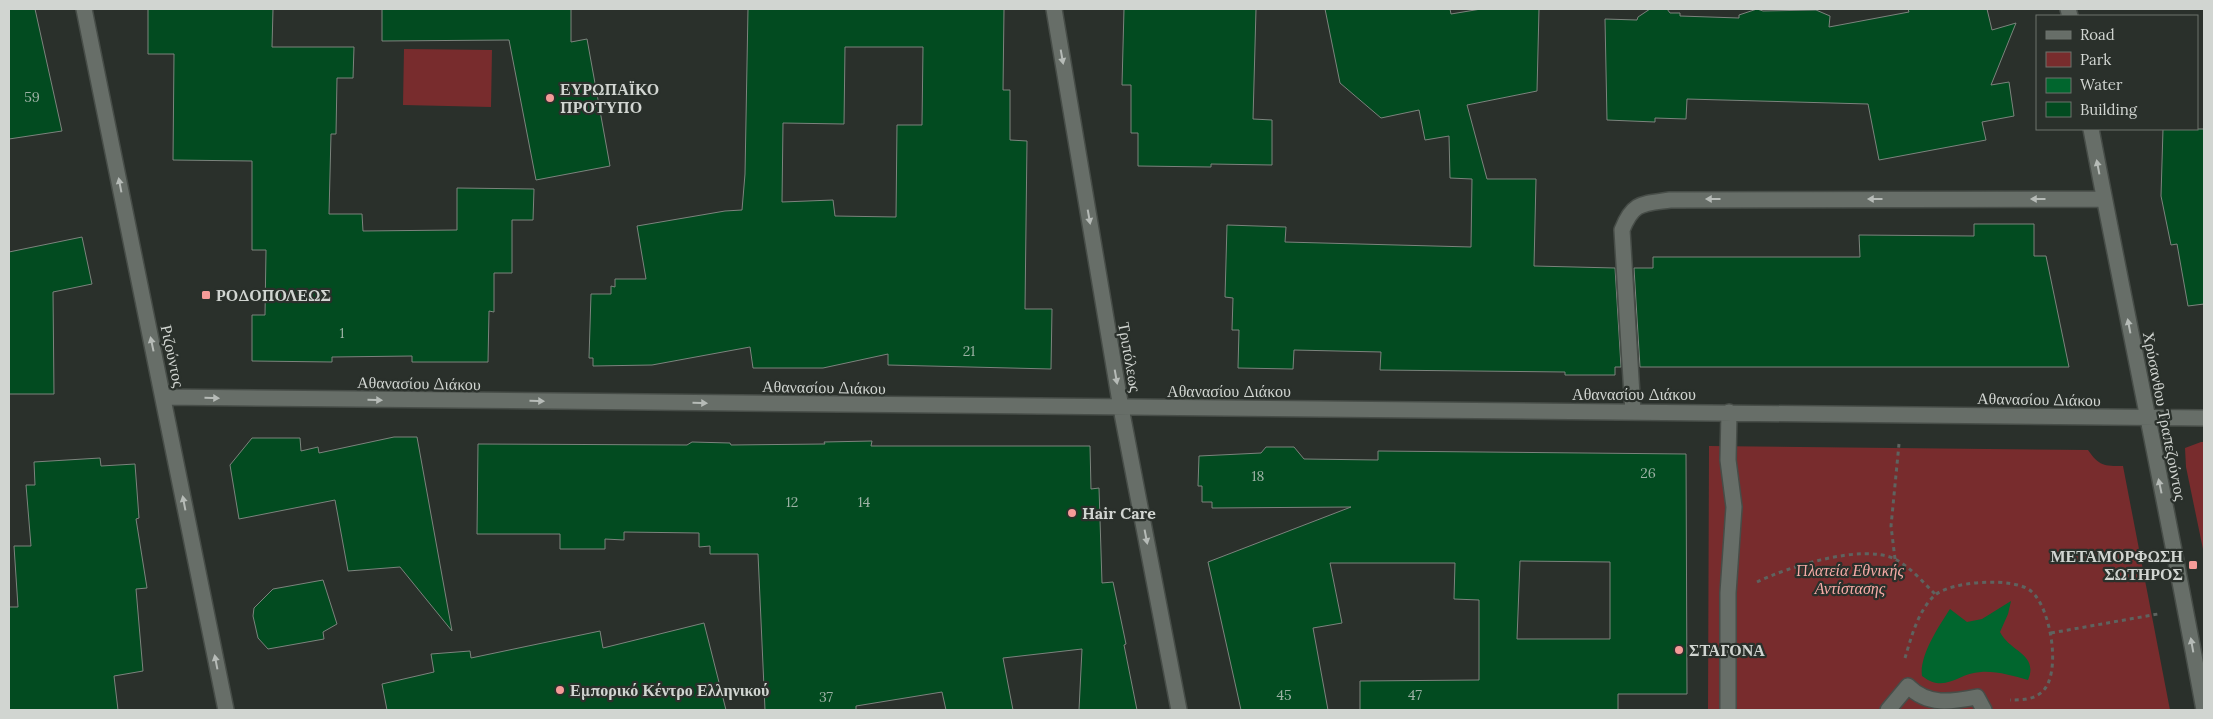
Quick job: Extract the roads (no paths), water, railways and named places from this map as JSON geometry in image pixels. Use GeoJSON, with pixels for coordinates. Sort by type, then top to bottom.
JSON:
{"type":"FeatureCollection","features":[{"type":"Feature","properties":{"kind":"street","name":"Ριζούντος"},"geometry":{"type":"LineString","coordinates":[[84,9],[226,710]]}},
{"type":"Feature","properties":{"kind":"street","name":"Τριπόλεως"},"geometry":{"type":"LineString","coordinates":[[1054,9],[1121,408],[1179,710]]}},
{"type":"Feature","properties":{"kind":"street","name":"Χρύσανθου Τραπεζούντος"},"geometry":{"type":"LineString","coordinates":[[2091,130],[2146,418],[2186,609],[2204,710]]}},
{"type":"Feature","properties":{"kind":"street"},"geometry":{"type":"LineString","coordinates":[[1633,412],[1622,230],[1628,215],[1640,204],[1670,200],[2104,199]]}},
{"type":"Feature","properties":{"kind":"street","name":"Αθανασίου Διάκου"},"geometry":{"type":"LineString","coordinates":[[163,397],[2204,418]]}},
{"type":"Feature","properties":{"kind":"street"},"geometry":{"type":"LineString","coordinates":[[1728,710],[1728,593],[1734,507],[1728,460],[1729,412]]}},
{"type":"Feature","properties":{"kind":"street"},"geometry":{"type":"LineString","coordinates":[[1888,710],[1908,686],[1917,694],[1928,699],[1946,701],[1977,696],[1984,710]]}},
{"type":"Feature","properties":{"kind":"water"},"geometry":{"type":"Polygon","coordinates":[[[2011,601],[2008,614],[2000,632],[2030,664],[2028,680],[1987,672],[1973,673],[1945,683],[1930,681],[1922,676],[1922,668],[1927,650],[1950,609],[1967,622],[1982,619],[2011,601]]]}},
{"type":"Feature","properties":{"kind":"place","name":"ΕΥΡΩΠΑΪΚΟ ΠΡΟΤΥΠΟ"},"geometry":{"type":"Point","coordinates":[550,98]}},
{"type":"Feature","properties":{"kind":"place","name":"ΡΟΔΟΠΟΛΕΩΣ"},"geometry":{"type":"Point","coordinates":[206,295]}},
{"type":"Feature","properties":{"kind":"place","name":"Hair Care"},"geometry":{"type":"Point","coordinates":[1072,513]}},
{"type":"Feature","properties":{"kind":"place","name":"ΜΕΤΑΜΟΡΦΩΣΗ ΣΩΤΗΡΟΣ"},"geometry":{"type":"Point","coordinates":[2193,565]}},
{"type":"Feature","properties":{"kind":"place","name":"ΣΤΑΓΟΝΑ"},"geometry":{"type":"Point","coordinates":[1679,650]}},
{"type":"Feature","properties":{"kind":"place","name":"Εμπορικό Κέντρο Ελληνικού"},"geometry":{"type":"Point","coordinates":[560,690]}},
{"type":"Feature","properties":{"kind":"park label","name":"Πλατεία Εθνικής Αντίστασης"},"geometry":{"type":"Point","coordinates":[1850,579]}}]}
